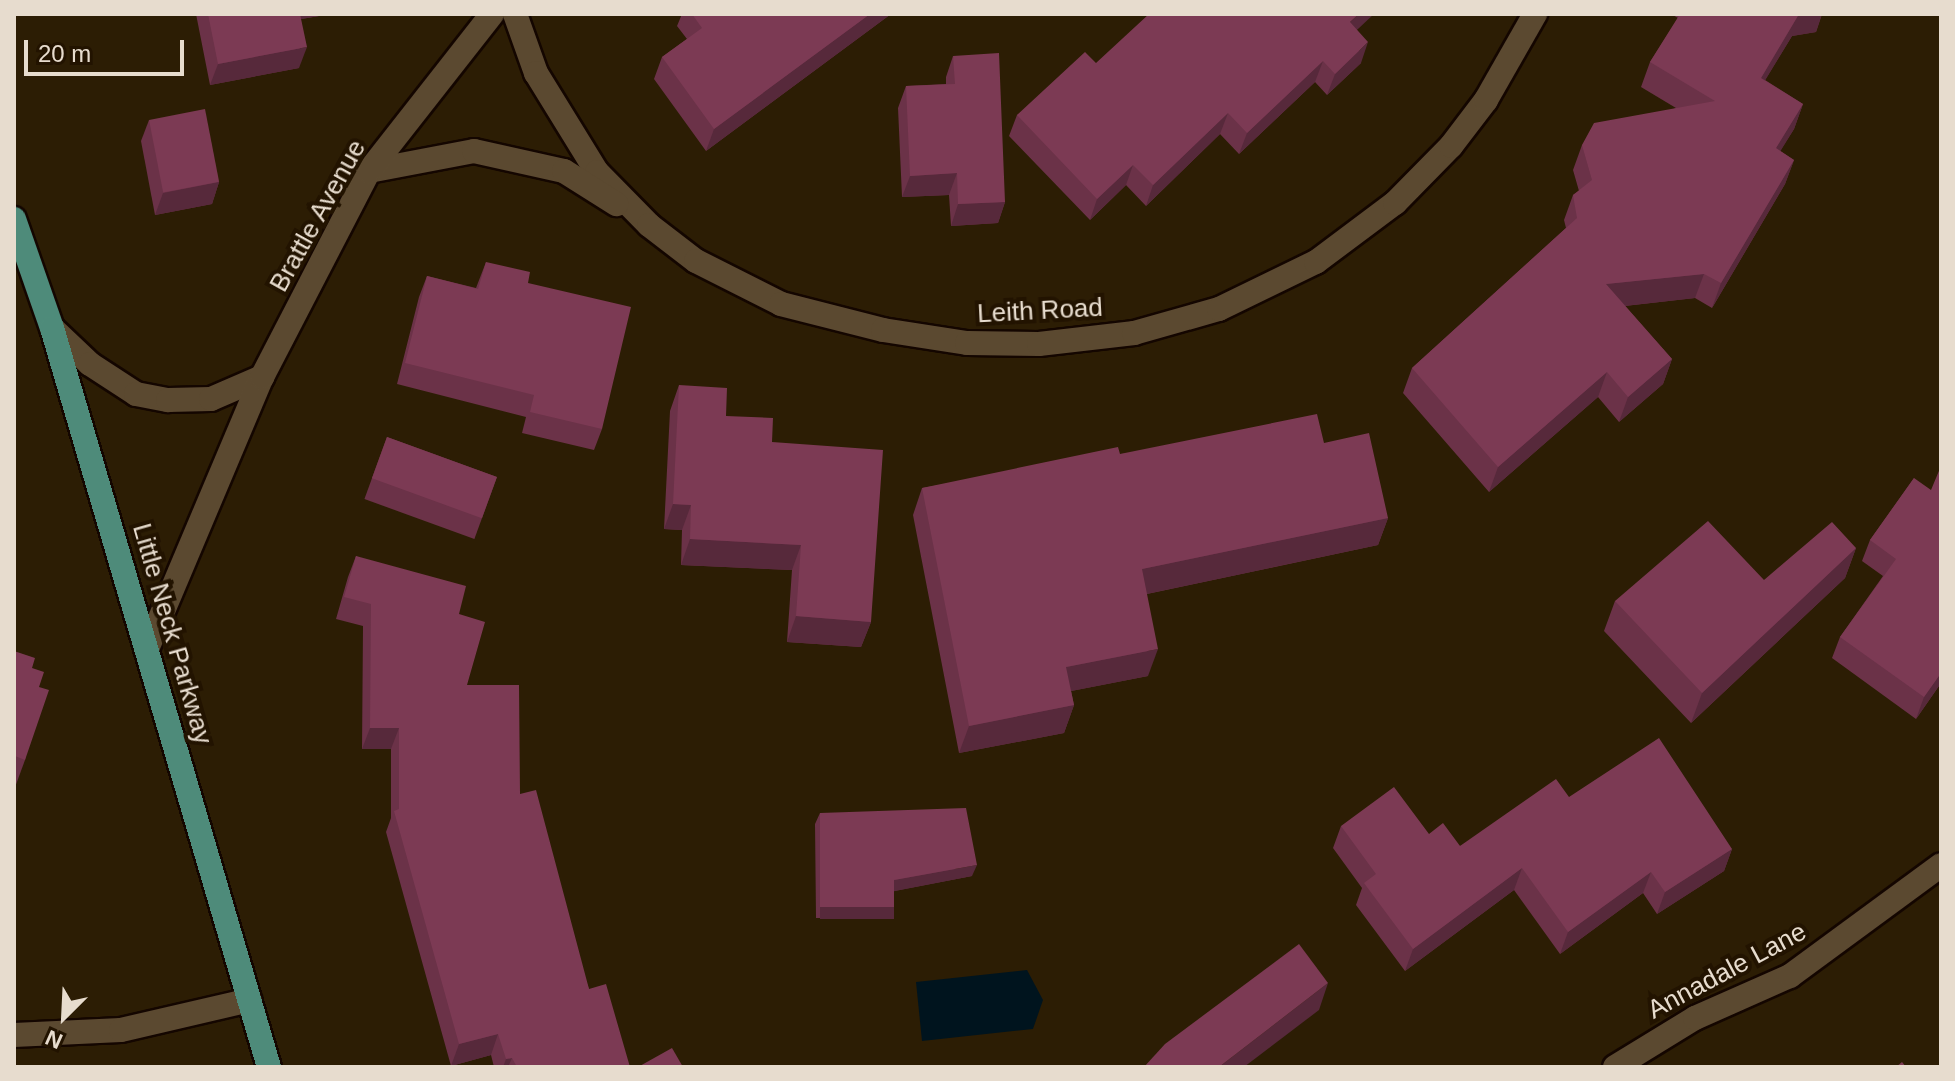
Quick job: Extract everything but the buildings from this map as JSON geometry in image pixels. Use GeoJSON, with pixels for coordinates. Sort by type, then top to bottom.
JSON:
{"type":"FeatureCollection","features":[{"type":"Feature","properties":{"kind":"main road","name":"Little Neck Parkway"},"geometry":{"type":"LineString","coordinates":[[14,219],[52,328],[269,1067]]}},
{"type":"Feature","properties":{"kind":"street","name":"Brattle Avenue"},"geometry":{"type":"LineString","coordinates":[[147,649],[262,377],[369,171],[492,14]]}},
{"type":"Feature","properties":{"kind":"street","name":"Leith Road"},"geometry":{"type":"LineString","coordinates":[[515,14],[536,73],[567,130],[597,172],[649,225],[696,261],[781,304],[883,330],[967,343],[1039,344],[1134,333],[1219,309],[1316,262],[1395,203],[1451,146],[1486,100],[1535,14]]}},
{"type":"Feature","properties":{"kind":"street"},"geometry":{"type":"LineString","coordinates":[[369,171],[474,151],[564,171],[649,225]]}},
{"type":"Feature","properties":{"kind":"street"},"geometry":{"type":"LineString","coordinates":[[52,328],[90,364],[136,394],[168,400],[211,399],[262,377]]}},
{"type":"Feature","properties":{"kind":"street","name":"Annadale Lane"},"geometry":{"type":"LineString","coordinates":[[1615,1067],[1695,1018],[1790,976],[1941,865]]}},
{"type":"Feature","properties":{"kind":"street"},"geometry":{"type":"LineString","coordinates":[[14,1035],[121,1030],[250,1000]]}},
{"type":"Feature","properties":{"kind":"water"},"geometry":{"type":"Polygon","coordinates":[[[1027,970],[1043,1000],[1033,1029],[922,1041],[916,982],[1027,970]]]}}]}
